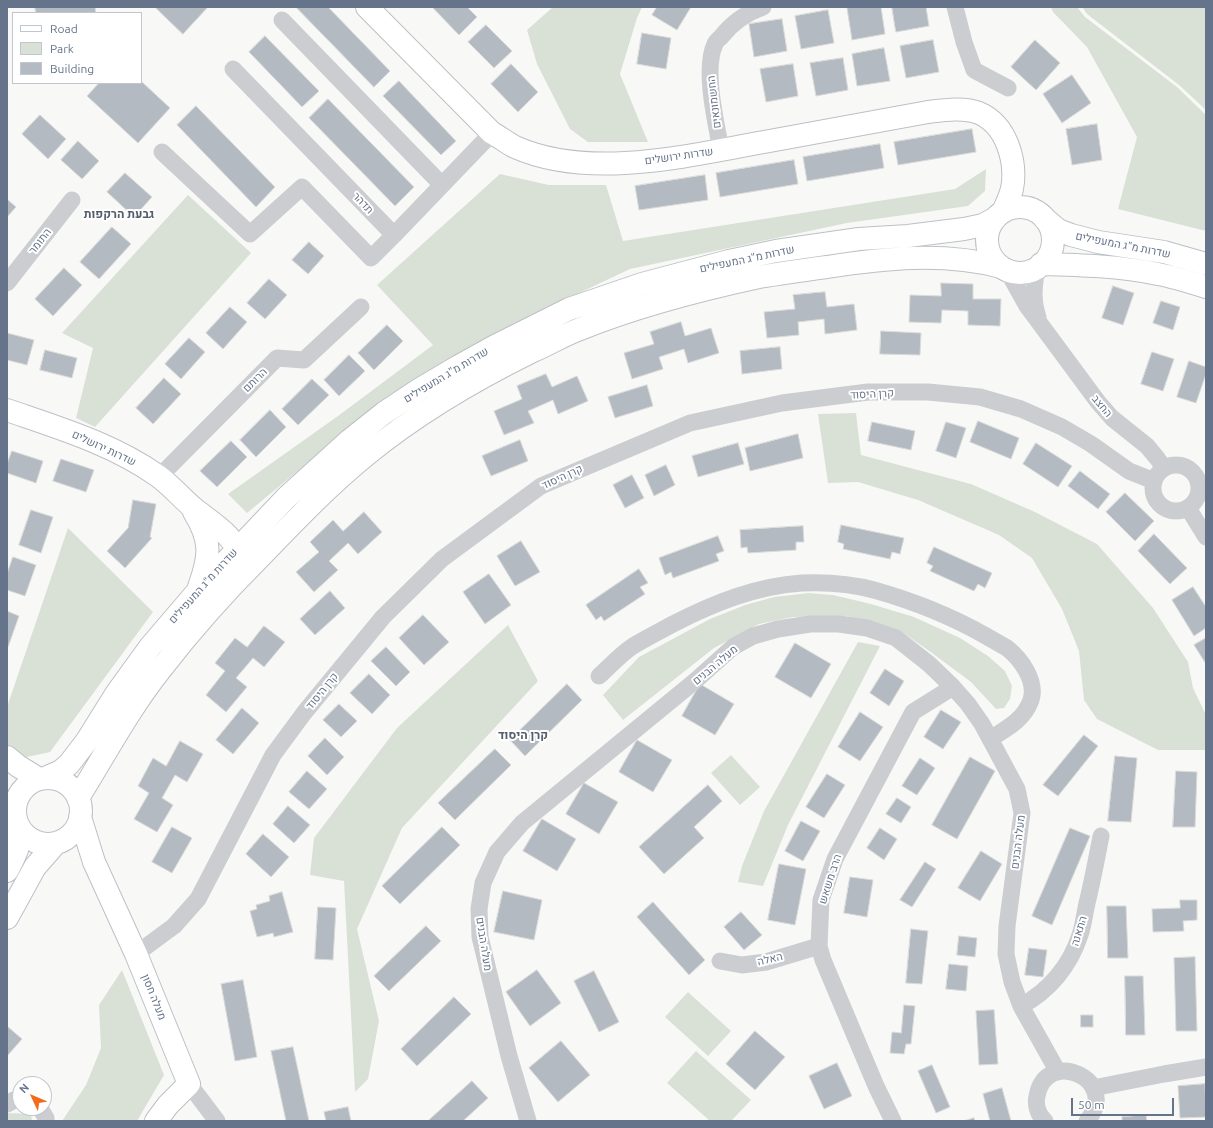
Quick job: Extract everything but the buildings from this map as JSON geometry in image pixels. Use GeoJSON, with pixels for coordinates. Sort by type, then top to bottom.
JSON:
{"type":"FeatureCollection","features":[{"type":"Feature","properties":{"kind":"main road","name":"שדרות ירושלים"},"geometry":{"type":"LineString","coordinates":[[367,7],[492,133],[515,147],[544,157],[580,162],[612,164],[652,160],[721,150],[946,109],[964,110],[978,113],[987,117],[999,130],[1012,155],[1012,190],[998,216]]}},
{"type":"Feature","properties":{"kind":"main road","name":"שדרות ירושלים"},"geometry":{"type":"LineString","coordinates":[[1012,166],[1023,193],[1041,215]]}},
{"type":"Feature","properties":{"kind":"main road"},"geometry":{"type":"LineString","coordinates":[[1011,208],[1028,208],[1041,215],[1051,232],[1052,247],[1048,257],[1039,266],[1030,271],[1022,272],[1004,269],[994,260],[988,250],[987,240],[989,229],[998,216],[1011,208]]}},
{"type":"Feature","properties":{"kind":"main road","name":"שדרות מ\"ג המעפילים"},"geometry":{"type":"LineString","coordinates":[[1041,215],[1058,230],[1071,235],[1098,242],[1164,252],[1206,264]]}},
{"type":"Feature","properties":{"kind":"main road","name":"שדרות מ\"ג המעפילים"},"geometry":{"type":"LineString","coordinates":[[42,778],[61,771],[69,764],[86,742],[116,694],[142,657],[197,592],[237,548],[286,498],[328,459],[384,414],[420,389],[495,346],[569,309],[642,284],[729,261],[776,252],[859,240],[964,230],[983,225],[998,216]]}},
{"type":"Feature","properties":{"kind":"main road","name":"שדרות מ\"ג המעפילים"},"geometry":{"type":"LineString","coordinates":[[79,807],[135,706],[160,670],[190,633],[301,514],[364,457],[397,431],[432,408],[505,365],[578,330],[649,305],[779,273],[861,261],[909,258],[982,262],[1004,269]]}},
{"type":"Feature","properties":{"kind":"main road","name":"שדרות מ\"ג המעפילים"},"geometry":{"type":"LineString","coordinates":[[1039,266],[1084,265],[1134,270],[1159,274],[1206,287]]}},
{"type":"Feature","properties":{"kind":"main road","name":"שדרות ירושלים"},"geometry":{"type":"LineString","coordinates":[[7,410],[85,437],[137,463],[159,477],[190,506],[232,540],[241,558],[242,576]]}},
{"type":"Feature","properties":{"kind":"main road","name":"שדרות ירושלים"},"geometry":{"type":"LineString","coordinates":[[190,506],[202,525],[207,538],[205,569],[197,592]]}},
{"type":"Feature","properties":{"kind":"main road"},"geometry":{"type":"LineString","coordinates":[[219,528],[243,528],[263,522]]}},
{"type":"Feature","properties":{"kind":"main road"},"geometry":{"type":"LineString","coordinates":[[7,757],[18,766],[42,778]]}},
{"type":"Feature","properties":{"kind":"main road"},"geometry":{"type":"LineString","coordinates":[[7,872],[16,855],[19,844],[20,832],[13,803],[19,793],[32,782],[42,778],[53,778],[74,790],[79,807],[77,826],[71,834],[59,842],[35,868],[7,918]]}},
{"type":"Feature","properties":{"kind":"main road"},"geometry":{"type":"LineString","coordinates":[[13,803],[20,829],[27,837],[36,842],[46,844],[59,842]]}},
{"type":"Feature","properties":{"kind":"main road","name":"מעלה חסון"},"geometry":{"type":"LineString","coordinates":[[79,807],[89,848],[97,870],[136,954],[189,1084]]}},
{"type":"Feature","properties":{"kind":"main road","name":"מעלה חסון"},"geometry":{"type":"LineString","coordinates":[[59,842],[85,856],[97,870]]}},
{"type":"Feature","properties":{"kind":"main road"},"geometry":{"type":"LineString","coordinates":[[156,1121],[168,1105],[189,1084]]}},
{"type":"Feature","properties":{"kind":"street","name":"החשמונאים"},"geometry":{"type":"LineString","coordinates":[[721,150],[710,88],[711,63],[715,43],[732,24],[753,10],[763,7]]}},
{"type":"Feature","properties":{"kind":"street"},"geometry":{"type":"LineString","coordinates":[[955,7],[964,42],[974,70],[1008,88]]}},
{"type":"Feature","properties":{"kind":"street"},"geometry":{"type":"LineString","coordinates":[[282,20],[442,185]]}},
{"type":"Feature","properties":{"kind":"street","name":"תדהר"},"geometry":{"type":"LineString","coordinates":[[233,69],[394,235]]}},
{"type":"Feature","properties":{"kind":"street"},"geometry":{"type":"LineString","coordinates":[[162,152],[250,234],[302,187],[371,258],[492,133]]}},
{"type":"Feature","properties":{"kind":"street","name":"התומר"},"geometry":{"type":"LineString","coordinates":[[7,283],[72,200]]}},
{"type":"Feature","properties":{"kind":"street","name":"החצב"},"geometry":{"type":"LineString","coordinates":[[1039,266],[1034,286],[1034,306],[1048,336]]}},
{"type":"Feature","properties":{"kind":"street","name":"החצב"},"geometry":{"type":"LineString","coordinates":[[1004,269],[1048,336],[1073,367],[1098,402],[1112,418],[1147,446],[1157,458],[1159,474]]}},
{"type":"Feature","properties":{"kind":"street","name":"הרותם"},"geometry":{"type":"LineString","coordinates":[[159,477],[277,358],[304,360],[361,307]]}},
{"type":"Feature","properties":{"kind":"street","name":"קרן היסוד"},"geometry":{"type":"LineString","coordinates":[[136,954],[174,926],[198,899],[273,755],[304,713],[383,617],[442,559],[541,486],[690,423],[782,403],[868,392],[928,392],[973,397],[1021,408],[1062,427],[1091,444],[1129,471],[1159,474]]}},
{"type":"Feature","properties":{"kind":"street"},"geometry":{"type":"LineString","coordinates":[[1171,465],[1187,467],[1193,472],[1202,476],[1197,498],[1188,508],[1180,511],[1172,511],[1162,506],[1154,496],[1153,489],[1159,474],[1171,465]]}},
{"type":"Feature","properties":{"kind":"street"},"geometry":{"type":"LineString","coordinates":[[1188,508],[1206,537]]}},
{"type":"Feature","properties":{"kind":"street"},"geometry":{"type":"LineString","coordinates":[[599,676],[632,647],[692,614],[729,598],[762,589],[802,583],[847,586],[873,590],[940,613],[971,628],[1006,648],[1019,659],[1028,675],[1032,687],[1031,700],[1022,715],[1013,725],[990,739]]}},
{"type":"Feature","properties":{"kind":"street","name":"מעלה הבנים"},"geometry":{"type":"LineString","coordinates":[[528,1121],[509,1056],[480,937],[478,909],[483,883],[497,852],[522,823],[695,681],[733,647],[753,636],[778,629],[810,624],[839,624],[867,628],[896,638],[929,664],[953,687],[968,704],[982,724],[1017,789],[1022,813],[1007,926],[1006,954],[1012,982],[1021,1006],[1058,1072]]}},
{"type":"Feature","properties":{"kind":"street","name":"הרב משאש"},"geometry":{"type":"LineString","coordinates":[[893,1121],[870,1072],[823,960],[819,946],[821,900],[835,859],[913,712],[953,687]]}},
{"type":"Feature","properties":{"kind":"street","name":"התאנה"},"geometry":{"type":"LineString","coordinates":[[1021,1006],[1035,999],[1046,989],[1061,971],[1073,952],[1080,934],[1101,836]]}},
{"type":"Feature","properties":{"kind":"street","name":"האלה"},"geometry":{"type":"LineString","coordinates":[[720,961],[742,965],[766,962],[819,946]]}},
{"type":"Feature","properties":{"kind":"street"},"geometry":{"type":"LineString","coordinates":[[1093,1088],[1206,1066]]}},
{"type":"Feature","properties":{"kind":"street"},"geometry":{"type":"LineString","coordinates":[[1045,1121],[1037,1110],[1036,1100],[1038,1091],[1042,1082],[1049,1076],[1066,1070],[1075,1072],[1082,1076],[1089,1081],[1093,1088],[1096,1098],[1095,1107],[1087,1121]]}},
{"type":"Feature","properties":{"kind":"street","name":"מעלה חסון"},"geometry":{"type":"LineString","coordinates":[[189,1084],[216,1121]]}},
{"type":"Feature","properties":{"kind":"green space"},"geometry":{"type":"Polygon","coordinates":[[[553,7],[642,7],[637,18],[620,74],[648,142],[588,142],[570,129],[537,64],[527,30],[553,7]]]}},
{"type":"Feature","properties":{"kind":"green space"},"geometry":{"type":"Polygon","coordinates":[[[1051,7],[1077,7],[1085,17],[1177,87],[1206,115],[1206,231],[1118,209],[1137,137],[1087,47],[1053,12],[1051,7]]]}},
{"type":"Feature","properties":{"kind":"green space"},"geometry":{"type":"Polygon","coordinates":[[[1082,7],[1206,7],[1206,110],[1179,85],[1087,14],[1082,7]]]}},
{"type":"Feature","properties":{"kind":"green space"},"geometry":{"type":"Polygon","coordinates":[[[986,169],[985,191],[968,206],[847,223],[630,269],[499,331],[345,432],[247,513],[228,494],[338,416],[433,345],[377,285],[500,174],[549,185],[606,185],[623,241],[955,189],[986,169]]]}},
{"type":"Feature","properties":{"kind":"green space"},"geometry":{"type":"Polygon","coordinates":[[[188,195],[251,253],[95,427],[76,418],[93,348],[62,333],[188,195]]]}},
{"type":"Feature","properties":{"kind":"green space"},"geometry":{"type":"Polygon","coordinates":[[[856,413],[861,455],[971,484],[1035,512],[1097,544],[1153,608],[1188,662],[1193,688],[1206,715],[1206,750],[1158,750],[1097,719],[1084,700],[1079,651],[1062,609],[1032,558],[999,535],[918,500],[858,482],[828,483],[818,414],[856,413]]]}},
{"type":"Feature","properties":{"kind":"green space"},"geometry":{"type":"Polygon","coordinates":[[[68,528],[153,612],[50,752],[18,759],[7,745],[7,707],[68,528]]]}},
{"type":"Feature","properties":{"kind":"green space"},"geometry":{"type":"Polygon","coordinates":[[[809,593],[833,595],[871,604],[914,617],[960,638],[988,656],[1005,671],[1012,686],[1010,699],[1004,708],[996,709],[971,682],[902,632],[871,621],[845,616],[793,617],[759,624],[714,648],[623,720],[603,695],[639,657],[710,619],[745,605],[774,597],[809,593]]]}},
{"type":"Feature","properties":{"kind":"green space"},"geometry":{"type":"Polygon","coordinates":[[[508,625],[538,681],[402,828],[357,929],[379,1021],[368,1079],[355,1092],[344,881],[310,875],[314,838],[397,728],[508,625]]]}},
{"type":"Feature","properties":{"kind":"green space"},"geometry":{"type":"Polygon","coordinates":[[[858,642],[880,646],[788,825],[763,886],[738,882],[742,866],[764,811],[858,642]]]}},
{"type":"Feature","properties":{"kind":"green space"},"geometry":{"type":"Polygon","coordinates":[[[731,755],[760,787],[740,805],[711,773],[731,755]]]}},
{"type":"Feature","properties":{"kind":"green space"},"geometry":{"type":"Polygon","coordinates":[[[122,970],[164,1075],[137,1121],[62,1121],[86,1085],[101,1048],[99,1005],[122,970]]]}},
{"type":"Feature","properties":{"kind":"green space"},"geometry":{"type":"Polygon","coordinates":[[[688,992],[731,1031],[708,1056],[665,1017],[688,992]]]}},
{"type":"Feature","properties":{"kind":"green space"},"geometry":{"type":"Polygon","coordinates":[[[696,1051],[751,1100],[731,1121],[710,1121],[667,1083],[696,1051]]]}},
{"type":"Feature","properties":{"kind":"green space"},"geometry":{"type":"Polygon","coordinates":[[[7,1113],[12,1113],[12,1116],[31,1116],[32,1121],[7,1121],[7,1113]]]}},
{"type":"Feature","properties":{"kind":"district","name":"גבעת הרקפות"},"geometry":{"type":"Point","coordinates":[119,214]}},
{"type":"Feature","properties":{"kind":"district","name":"קרן היסוד"},"geometry":{"type":"Point","coordinates":[523,735]}}]}
